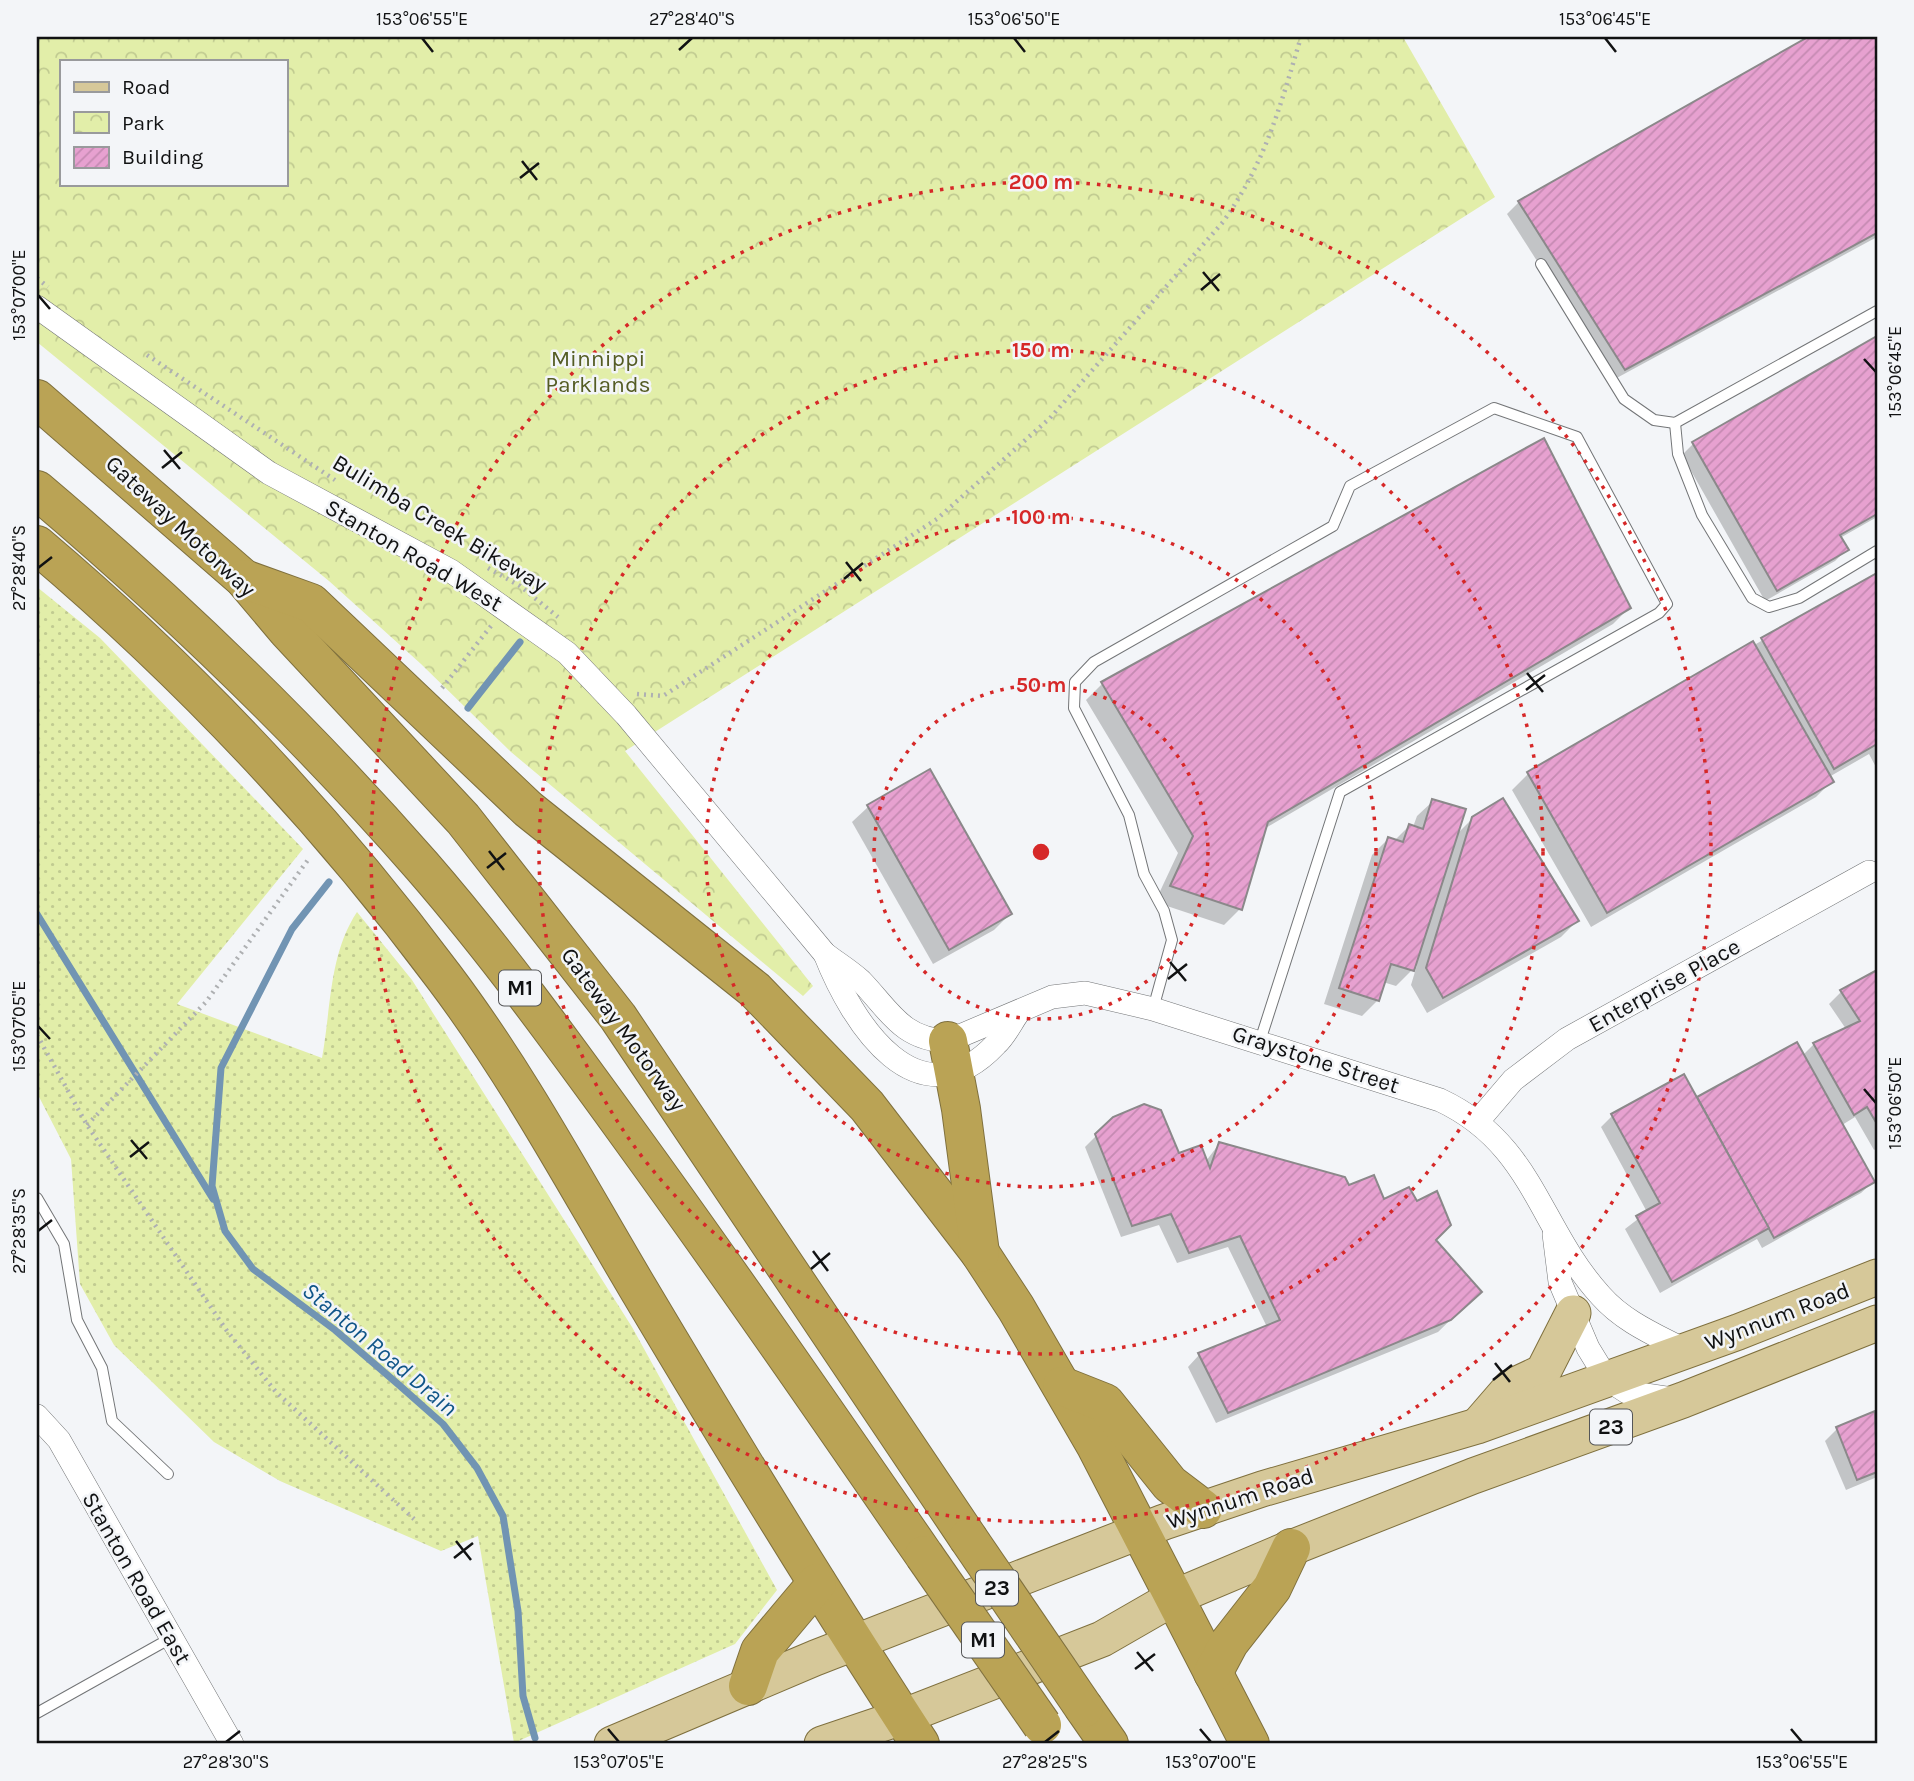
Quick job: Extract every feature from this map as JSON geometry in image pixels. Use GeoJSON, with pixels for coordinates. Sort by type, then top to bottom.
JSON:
{"type":"FeatureCollection","features":[{"type":"Feature","properties":{"kind":"highway","name":"Gateway Motorway"},"geometry":{"type":"LineString","coordinates":[[37,399],[244,579],[287,630],[463,819],[618,1017],[1109,1744]]}},
{"type":"Feature","properties":{"kind":"highway","name":"M1"},"geometry":{"type":"LineString","coordinates":[[37,490],[132,571],[244,676],[424,868],[585,1074],[747,1297],[1048,1735]]}},
{"type":"Feature","properties":{"kind":"highway"},"geometry":{"type":"LineString","coordinates":[[37,545],[103,604],[263,761],[355,866],[445,978],[522,1093],[817,1583],[911,1731]]}},
{"type":"Feature","properties":{"kind":"highway"},"geometry":{"type":"LineString","coordinates":[[244,579],[311,603],[528,809],[755,990],[867,1106],[980,1253],[1062,1386],[1250,1744]]}},
{"type":"Feature","properties":{"kind":"highway"},"geometry":{"type":"LineString","coordinates":[[951,1056],[980,1253]]}},
{"type":"Feature","properties":{"kind":"highway"},"geometry":{"type":"LineString","coordinates":[[1062,1386],[1105,1403],[1170,1484],[1203,1509]]}},
{"type":"Feature","properties":{"kind":"highway"},"geometry":{"type":"LineString","coordinates":[[1213,1673],[1229,1643],[1272,1588],[1291,1548]]}},
{"type":"Feature","properties":{"kind":"highway"},"geometry":{"type":"LineString","coordinates":[[748,1686],[760,1651],[817,1583]]}},
{"type":"Feature","properties":{"kind":"main road","name":"Wynnum Road"},"geometry":{"type":"LineString","coordinates":[[612,1744],[748,1686],[1140,1531],[1203,1509],[1477,1426],[1686,1351],[1877,1277]]}},
{"type":"Feature","properties":{"kind":"main road"},"geometry":{"type":"LineString","coordinates":[[1477,1426],[1511,1387],[1543,1372],[1573,1313]]}},
{"type":"Feature","properties":{"kind":"main road","name":"Wynnum Road"},"geometry":{"type":"LineString","coordinates":[[822,1744],[911,1731],[1102,1639],[1175,1597],[1291,1548],[1473,1476],[1683,1400],[1877,1323]]}},
{"type":"Feature","properties":{"kind":"street","name":"Stanton Road West"},"geometry":{"type":"LineString","coordinates":[[37,307],[269,473],[451,571],[567,653],[626,715],[825,954],[859,979],[910,1032],[932,1041],[951,1056],[924,1075],[888,1055],[840,993],[825,954]]}},
{"type":"Feature","properties":{"kind":"street","name":"Enterprise Place"},"geometry":{"type":"LineString","coordinates":[[1478,1121],[1513,1080],[1567,1039],[1868,872]]}},
{"type":"Feature","properties":{"kind":"street","name":"Graystone Street"},"geometry":{"type":"LineString","coordinates":[[951,1056],[981,1025],[1069,993],[1108,997],[1153,1009],[1440,1100],[1478,1121],[1525,1173],[1554,1234],[1599,1294],[1619,1313],[1686,1351]]}},
{"type":"Feature","properties":{"kind":"street"},"geometry":{"type":"LineString","coordinates":[[951,1056],[971,1064],[997,1044],[1018,1013]]}},
{"type":"Feature","properties":{"kind":"street","name":"Graystone Street"},"geometry":{"type":"LineString","coordinates":[[1554,1234],[1560,1282],[1588,1349],[1607,1380]]}},
{"type":"Feature","properties":{"kind":"street"},"geometry":{"type":"LineString","coordinates":[[1607,1380],[1640,1395],[1683,1400]]}},
{"type":"Feature","properties":{"kind":"street","name":"Stanton Road East"},"geometry":{"type":"LineString","coordinates":[[37,1416],[59,1440],[232,1744]]}},
{"type":"Feature","properties":{"kind":"lane"},"geometry":{"type":"LineString","coordinates":[[1541,264],[1623,399],[1654,420],[1675,423],[1877,311]]}},
{"type":"Feature","properties":{"kind":"lane"},"geometry":{"type":"LineString","coordinates":[[1153,1009],[1172,940],[1164,911],[1144,874],[1129,815],[1074,708],[1075,682],[1094,662],[1333,526],[1350,486],[1494,408],[1577,437],[1667,604],[1659,613],[1340,792],[1260,1041]]}},
{"type":"Feature","properties":{"kind":"lane"},"geometry":{"type":"LineString","coordinates":[[1675,423],[1678,454],[1702,514],[1752,598],[1769,607],[1798,598],[1877,551]]}},
{"type":"Feature","properties":{"kind":"lane"},"geometry":{"type":"LineString","coordinates":[[37,1198],[64,1244],[77,1320],[102,1368],[112,1421],[168,1474]]}},
{"type":"Feature","properties":{"kind":"lane"},"geometry":{"type":"LineString","coordinates":[[37,1713],[171,1638]]}},
{"type":"Feature","properties":{"kind":"path"},"geometry":{"type":"LineString","coordinates":[[629,687],[638,695],[663,696],[700,674],[787,614],[937,519],[1050,418],[1223,222],[1247,187],[1269,144],[1301,37]]}},
{"type":"Feature","properties":{"kind":"path"},"geometry":{"type":"LineString","coordinates":[[37,278],[57,293]]}},
{"type":"Feature","properties":{"kind":"path","name":"Bulimba Creek Bikeway"},"geometry":{"type":"LineString","coordinates":[[145,354],[338,482]]}},
{"type":"Feature","properties":{"kind":"path","name":"Bulimba Creek Bikeway"},"geometry":{"type":"LineString","coordinates":[[484,565],[520,586],[568,625]]}},
{"type":"Feature","properties":{"kind":"path"},"geometry":{"type":"LineString","coordinates":[[440,691],[520,586]]}},
{"type":"Feature","properties":{"kind":"path"},"geometry":{"type":"LineString","coordinates":[[87,1125],[206,1002],[310,857]]}},
{"type":"Feature","properties":{"kind":"path"},"geometry":{"type":"LineString","coordinates":[[37,1035],[87,1125],[227,1331],[276,1392],[414,1519]]}},
{"type":"Feature","properties":{"kind":"green space","name":"Minnippi Parklands"},"geometry":{"type":"Polygon","coordinates":[[[37,37],[1403,37],[1495,197],[625,751],[813,986],[803,996],[511,752],[421,664],[329,581],[37,342],[37,37]]]}},
{"type":"Feature","properties":{"kind":"green space"},"geometry":{"type":"Polygon","coordinates":[[[37,587],[100,638],[303,849],[177,1004],[322,1058],[336,964],[348,928],[357,912],[412,980],[632,1327],[777,1590],[735,1644],[514,1743],[478,1536],[441,1551],[280,1481],[214,1442],[114,1345],[80,1284],[71,1159],[37,1093],[37,587]]]}},
{"type":"Feature","properties":{"kind":"building"},"geometry":{"type":"Polygon","coordinates":[[[1808,37],[1877,37],[1877,233],[1625,370],[1518,201],[1808,37]]]}},
{"type":"Feature","properties":{"kind":"building"},"geometry":{"type":"Polygon","coordinates":[[[1877,336],[1877,514],[1840,535],[1849,550],[1777,591],[1692,442],[1877,336]]]}},
{"type":"Feature","properties":{"kind":"building"},"geometry":{"type":"Polygon","coordinates":[[[1544,438],[1631,608],[1268,822],[1242,910],[1170,886],[1193,836],[1101,682],[1544,438]]]}},
{"type":"Feature","properties":{"kind":"building"},"geometry":{"type":"Polygon","coordinates":[[[1877,573],[1877,744],[1834,769],[1761,638],[1877,573]]]}},
{"type":"Feature","properties":{"kind":"building"},"geometry":{"type":"Polygon","coordinates":[[[1753,641],[1834,782],[1607,913],[1527,772],[1753,641]]]}},
{"type":"Feature","properties":{"kind":"building"},"geometry":{"type":"Polygon","coordinates":[[[930,769],[1012,914],[949,950],[867,805],[930,769]]]}},
{"type":"Feature","properties":{"kind":"building"},"geometry":{"type":"Polygon","coordinates":[[[1503,798],[1579,921],[1443,998],[1426,968],[1472,817],[1503,798]]]}},
{"type":"Feature","properties":{"kind":"building"},"geometry":{"type":"Polygon","coordinates":[[[1432,799],[1466,809],[1414,971],[1391,964],[1379,1001],[1339,988],[1388,837],[1403,842],[1409,824],[1423,829],[1432,799]]]}},
{"type":"Feature","properties":{"kind":"building"},"geometry":{"type":"Polygon","coordinates":[[[1877,970],[1877,1124],[1867,1107],[1854,1115],[1813,1043],[1860,1021],[1840,990],[1877,970]]]}},
{"type":"Feature","properties":{"kind":"building"},"geometry":{"type":"Polygon","coordinates":[[[1797,1042],[1875,1182],[1774,1238],[1697,1097],[1797,1042]]]}},
{"type":"Feature","properties":{"kind":"building"},"geometry":{"type":"Polygon","coordinates":[[[1684,1074],[1769,1228],[1672,1282],[1636,1216],[1660,1203],[1611,1114],[1684,1074]]]}},
{"type":"Feature","properties":{"kind":"building"},"geometry":{"type":"Polygon","coordinates":[[[1144,1104],[1161,1110],[1179,1153],[1201,1145],[1210,1168],[1219,1142],[1345,1177],[1349,1185],[1374,1175],[1384,1199],[1409,1187],[1417,1201],[1437,1191],[1451,1225],[1436,1240],[1482,1292],[1451,1320],[1228,1413],[1198,1353],[1280,1320],[1240,1236],[1189,1253],[1171,1214],[1132,1226],[1095,1134],[1113,1117],[1144,1104]]]}},
{"type":"Feature","properties":{"kind":"building"},"geometry":{"type":"Polygon","coordinates":[[[1875,1411],[1877,1472],[1857,1480],[1836,1427],[1875,1411]]]}},
{"type":"Feature","properties":{"kind":"waterway"},"geometry":{"type":"LineString","coordinates":[[468,708],[520,642]]}},
{"type":"Feature","properties":{"kind":"waterway","name":"Stanton Road Drain"},"geometry":{"type":"LineString","coordinates":[[329,882],[292,929],[221,1068],[212,1186],[225,1231],[253,1269],[335,1330],[443,1424],[477,1468],[503,1516],[518,1611],[523,1696],[535,1738]]}},
{"type":"Feature","properties":{"kind":"waterway","name":"Stanton Road Drain"},"geometry":{"type":"LineString","coordinates":[[37,914],[213,1199]]}}]}
